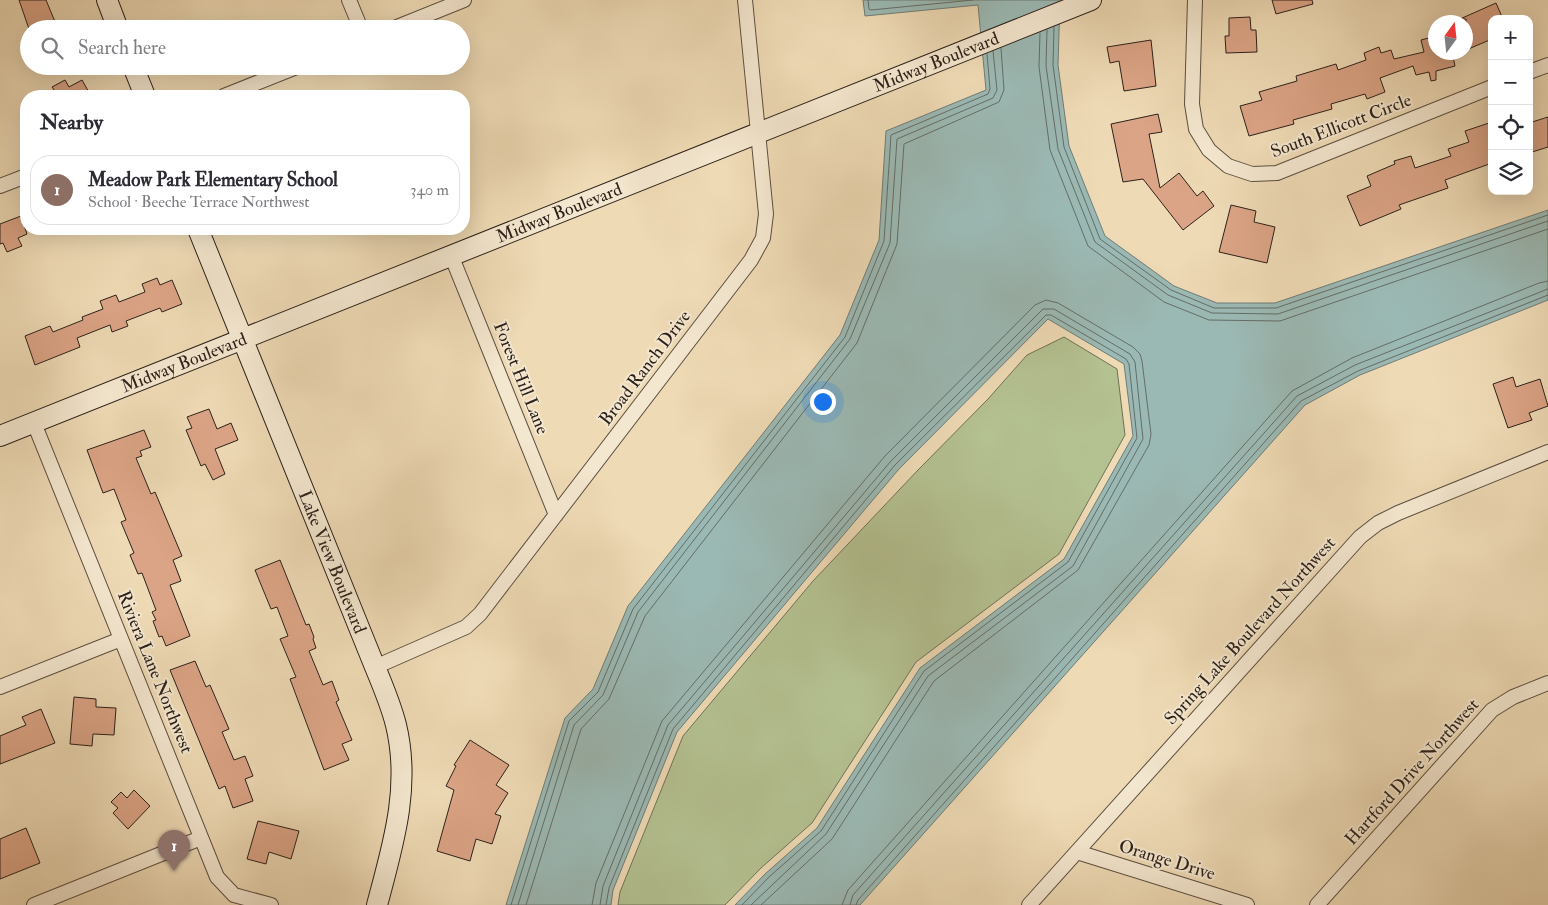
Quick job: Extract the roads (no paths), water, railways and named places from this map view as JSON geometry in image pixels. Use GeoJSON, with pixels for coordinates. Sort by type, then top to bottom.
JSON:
{"type":"FeatureCollection","features":[{"type":"Feature","properties":{"kind":"street"},"geometry":{"type":"LineString","coordinates":[[106,0],[114,20]]}},
{"type":"Feature","properties":{"kind":"street"},"geometry":{"type":"LineString","coordinates":[[349,0],[357,20]]}},
{"type":"Feature","properties":{"kind":"street"},"geometry":{"type":"LineString","coordinates":[[414,20],[464,0]]}},
{"type":"Feature","properties":{"kind":"street","name":"Broad Ranch Drive"},"geometry":{"type":"LineString","coordinates":[[375,667],[466,628],[480,614],[751,260],[763,238],[766,214],[745,0]]}},
{"type":"Feature","properties":{"kind":"street","name":"Midway Boulevard"},"geometry":{"type":"LineString","coordinates":[[0,436],[1091,0]]}},
{"type":"Feature","properties":{"kind":"street","name":"South Ellicott Circle"},"geometry":{"type":"LineString","coordinates":[[1195,0],[1192,104],[1196,129],[1209,150],[1228,166],[1252,174],[1277,173],[1488,89]]}},
{"type":"Feature","properties":{"kind":"street"},"geometry":{"type":"LineString","coordinates":[[1533,71],[1548,65]]}},
{"type":"Feature","properties":{"kind":"street"},"geometry":{"type":"LineString","coordinates":[[137,75],[143,90]]}},
{"type":"Feature","properties":{"kind":"street"},"geometry":{"type":"LineString","coordinates":[[239,90],[276,75]]}},
{"type":"Feature","properties":{"kind":"street"},"geometry":{"type":"LineString","coordinates":[[0,186],[20,178]]}},
{"type":"Feature","properties":{"kind":"street","name":"Lake View Boulevard"},"geometry":{"type":"LineString","coordinates":[[200,235],[375,667],[396,724],[403,770],[400,817],[376,905]]}},
{"type":"Feature","properties":{"kind":"street","name":"Forest Hill Lane"},"geometry":{"type":"LineString","coordinates":[[451,255],[556,515]]}},
{"type":"Feature","properties":{"kind":"street","name":"Riviera Lane Northwest"},"geometry":{"type":"LineString","coordinates":[[34,423],[217,877],[234,895],[271,905]]}},
{"type":"Feature","properties":{"kind":"street","name":"Spring Lake Boulevard Northwest"},"geometry":{"type":"LineString","coordinates":[[1029,905],[1360,537],[1378,523],[1398,513],[1548,452]]}},
{"type":"Feature","properties":{"kind":"street"},"geometry":{"type":"LineString","coordinates":[[0,687],[121,639]]}},
{"type":"Feature","properties":{"kind":"street","name":"Hartford Drive Northwest"},"geometry":{"type":"LineString","coordinates":[[1317,905],[1492,710],[1513,697],[1548,683]]}},
{"type":"Feature","properties":{"kind":"street"},"geometry":{"type":"LineString","coordinates":[[34,905],[201,838]]}},
{"type":"Feature","properties":{"kind":"street","name":"Orange Drive"},"geometry":{"type":"LineString","coordinates":[[1077,852],[1247,905]]}},
{"type":"Feature","properties":{"kind":"water"},"geometry":{"type":"Polygon","coordinates":[[[863,0],[1060,0],[1058,65],[1069,146],[1105,236],[1174,286],[1217,303],[1275,303],[1548,210],[1548,300],[1360,375],[1305,405],[860,905],[735,905],[765,874],[817,828],[920,668],[1064,559],[1133,436],[1124,364],[1048,319],[899,469],[677,732],[613,890],[611,905],[506,905],[565,718],[593,689],[628,606],[840,335],[879,240],[886,131],[986,90],[978,5],[865,16],[863,0]]]}},
{"type":"Feature","properties":{"kind":"place","name":"Meadow Park Elementary School"},"geometry":{"type":"Point","coordinates":[174,871]}}]}
